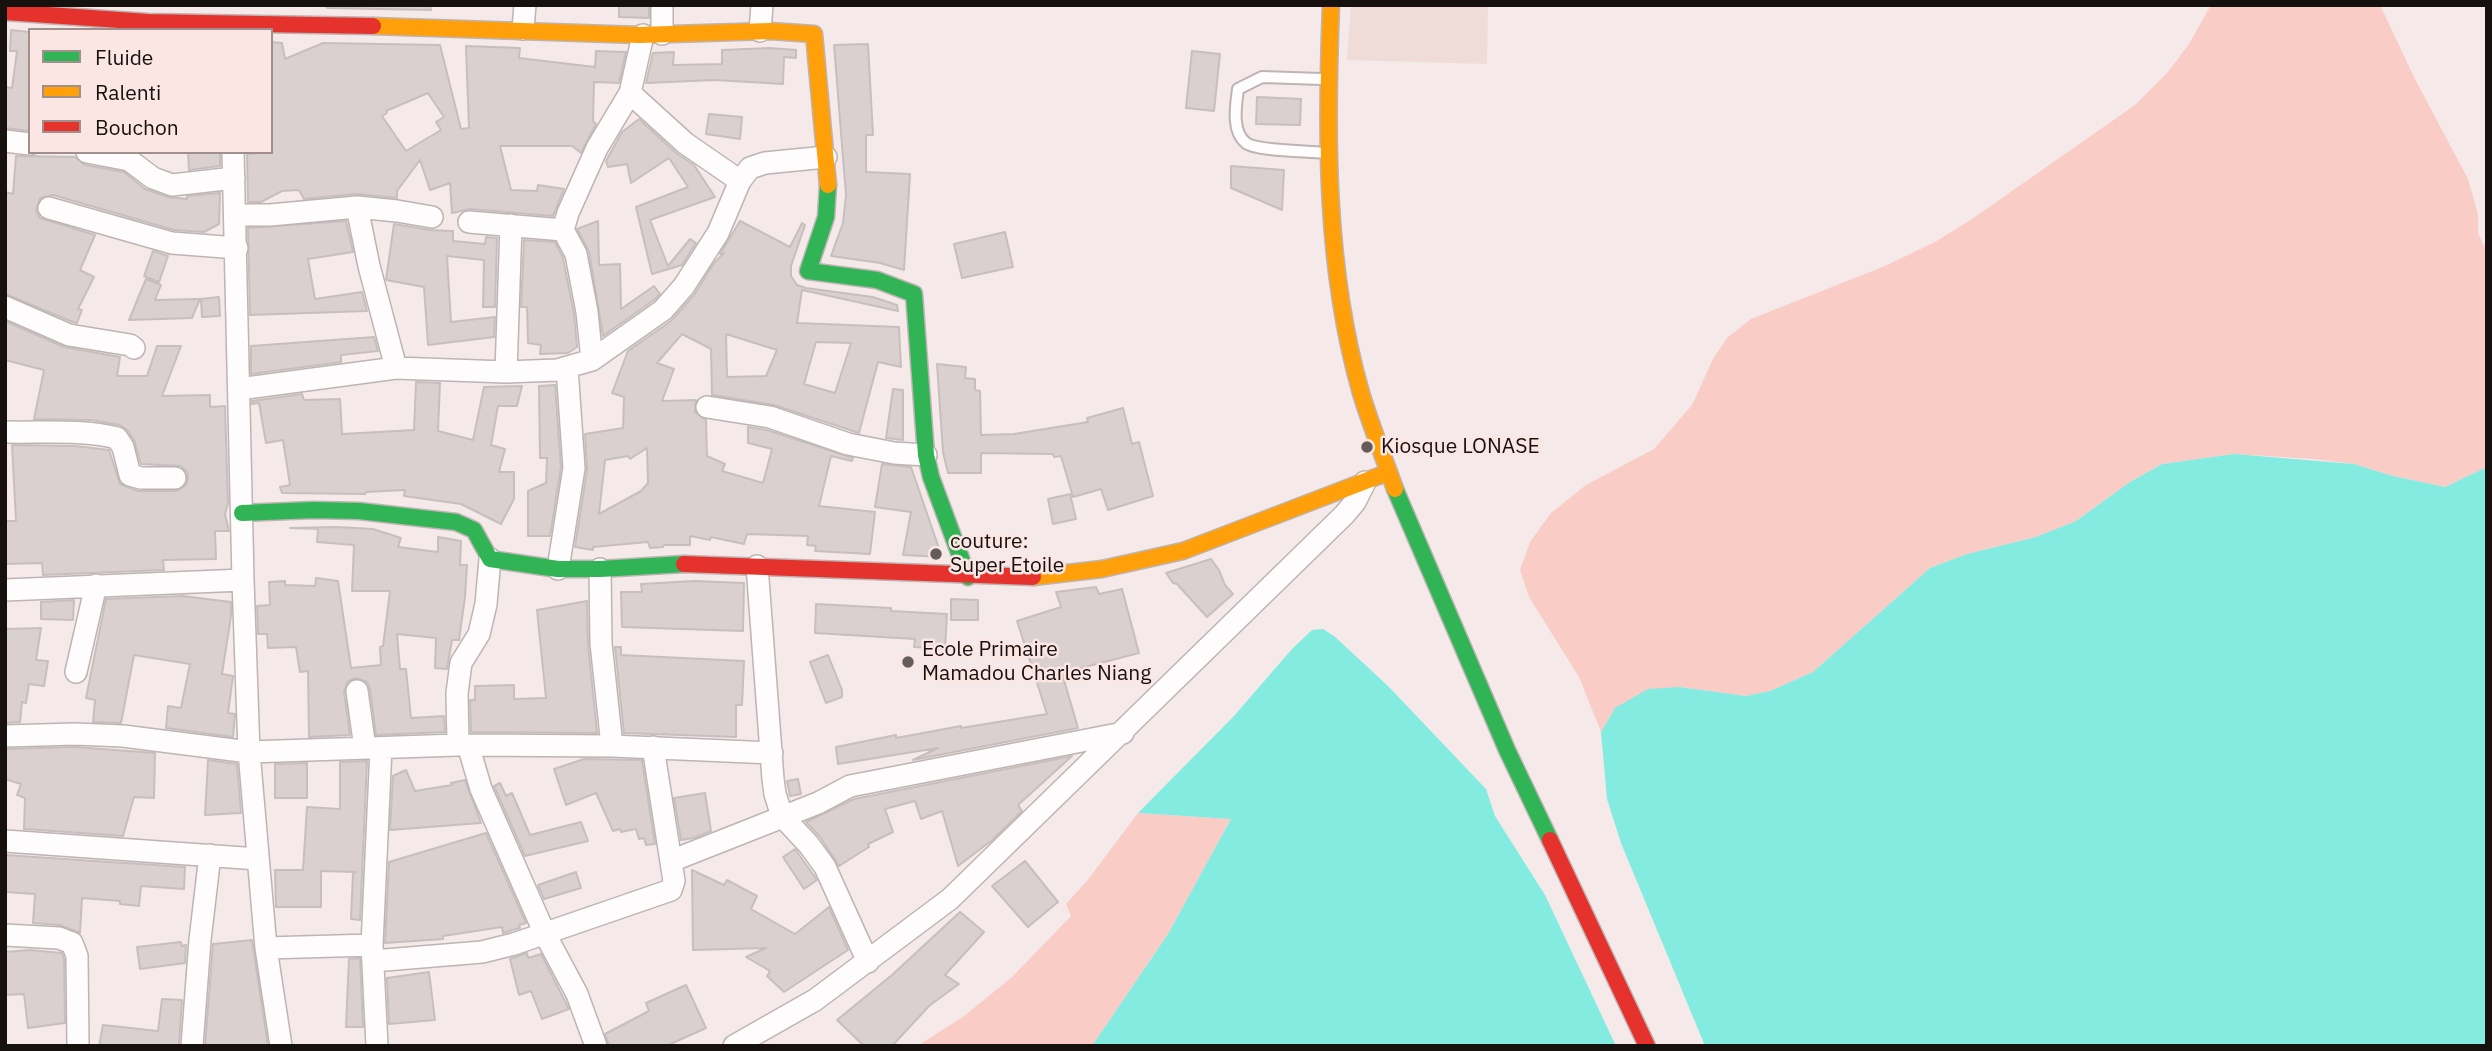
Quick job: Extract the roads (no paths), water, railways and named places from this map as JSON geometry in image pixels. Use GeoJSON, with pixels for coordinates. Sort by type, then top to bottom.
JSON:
{"type":"FeatureCollection","features":[{"type":"Feature","properties":{"kind":"main road"},"geometry":{"type":"LineString","coordinates":[[1331,5],[1328,153],[1336,267],[1349,349],[1374,434],[1507,750],[1647,1046]]}},
{"type":"Feature","properties":{"kind":"main road"},"geometry":{"type":"LineString","coordinates":[[5,12],[86,21],[234,20],[653,34],[760,31],[811,34],[816,38],[829,196],[827,217],[808,271],[869,279],[908,290],[914,295],[926,455],[931,477],[968,577]]}},
{"type":"Feature","properties":{"kind":"main road"},"geometry":{"type":"LineString","coordinates":[[242,513],[308,508],[369,510],[453,521],[471,526],[490,559],[558,569],[694,563],[1022,578],[1102,569],[1183,551],[1388,472]]}},
{"type":"Feature","properties":{"kind":"street"},"geometry":{"type":"LineString","coordinates":[[523,29],[525,5]]}},
{"type":"Feature","properties":{"kind":"street"},"geometry":{"type":"LineString","coordinates":[[592,360],[587,312],[576,254],[563,230],[597,148],[630,93],[662,5]]}},
{"type":"Feature","properties":{"kind":"street"},"geometry":{"type":"LineString","coordinates":[[760,31],[762,5]]}},
{"type":"Feature","properties":{"kind":"street"},"geometry":{"type":"LineString","coordinates":[[630,93],[685,143],[740,181]]}},
{"type":"Feature","properties":{"kind":"street"},"geometry":{"type":"LineString","coordinates":[[5,141],[28,144]]}},
{"type":"Feature","properties":{"kind":"street"},"geometry":{"type":"LineString","coordinates":[[98,154],[129,160],[153,177],[172,185],[234,178]]}},
{"type":"Feature","properties":{"kind":"street"},"geometry":{"type":"LineString","coordinates":[[233,154],[249,752],[266,947],[281,1046]]}},
{"type":"Feature","properties":{"kind":"street"},"geometry":{"type":"LineString","coordinates":[[239,389],[396,368],[506,372],[567,368],[592,360],[663,310],[684,286],[718,233],[740,181],[750,169],[765,163],[827,157]]}},
{"type":"Feature","properties":{"kind":"street"},"geometry":{"type":"LineString","coordinates":[[235,215],[270,215],[357,207],[432,217]]}},
{"type":"Feature","properties":{"kind":"street"},"geometry":{"type":"LineString","coordinates":[[357,207],[369,266],[396,368]]}},
{"type":"Feature","properties":{"kind":"street"},"geometry":{"type":"LineString","coordinates":[[49,208],[172,243],[237,248]]}},
{"type":"Feature","properties":{"kind":"street"},"geometry":{"type":"LineString","coordinates":[[469,222],[563,230]]}},
{"type":"Feature","properties":{"kind":"street"},"geometry":{"type":"LineString","coordinates":[[506,372],[511,225]]}},
{"type":"Feature","properties":{"kind":"street"},"geometry":{"type":"LineString","coordinates":[[5,307],[69,335],[130,345],[134,348]]}},
{"type":"Feature","properties":{"kind":"street"},"geometry":{"type":"LineString","coordinates":[[558,569],[574,468],[567,368]]}},
{"type":"Feature","properties":{"kind":"street"},"geometry":{"type":"LineString","coordinates":[[707,407],[770,417],[848,444],[894,453],[926,455]]}},
{"type":"Feature","properties":{"kind":"street"},"geometry":{"type":"LineString","coordinates":[[5,432],[117,438],[130,475],[141,478],[175,478]]}},
{"type":"Feature","properties":{"kind":"street"},"geometry":{"type":"LineString","coordinates":[[734,1046],[815,1000],[950,899],[1344,515],[1355,502],[1364,482]]}},
{"type":"Feature","properties":{"kind":"street"},"geometry":{"type":"LineString","coordinates":[[490,559],[486,604],[479,634],[461,663],[457,692],[463,745],[545,934],[577,994],[596,1046]]}},
{"type":"Feature","properties":{"kind":"street"},"geometry":{"type":"LineString","coordinates":[[757,566],[775,794],[782,816],[825,867],[868,962]]}},
{"type":"Feature","properties":{"kind":"street"},"geometry":{"type":"LineString","coordinates":[[600,569],[601,643],[612,746]]}},
{"type":"Feature","properties":{"kind":"street"},"geometry":{"type":"LineString","coordinates":[[5,590],[243,580]]}},
{"type":"Feature","properties":{"kind":"street"},"geometry":{"type":"LineString","coordinates":[[76,672],[96,585]]}},
{"type":"Feature","properties":{"kind":"street"},"geometry":{"type":"LineString","coordinates":[[357,691],[373,748],[372,953],[377,1046]]}},
{"type":"Feature","properties":{"kind":"street"},"geometry":{"type":"LineString","coordinates":[[671,861],[818,803],[850,786],[1123,733]]}},
{"type":"Feature","properties":{"kind":"street"},"geometry":{"type":"LineString","coordinates":[[5,736],[123,736],[249,752],[463,745],[653,747],[772,753]]}},
{"type":"Feature","properties":{"kind":"street"},"geometry":{"type":"LineString","coordinates":[[266,947],[372,953],[482,952],[545,934],[671,890],[674,881],[653,747]]}},
{"type":"Feature","properties":{"kind":"street"},"geometry":{"type":"LineString","coordinates":[[5,841],[258,859]]}},
{"type":"Feature","properties":{"kind":"street"},"geometry":{"type":"LineString","coordinates":[[192,1046],[210,855]]}},
{"type":"Feature","properties":{"kind":"street"},"geometry":{"type":"LineString","coordinates":[[5,935],[59,938],[72,943],[77,956],[78,1046]]}},
{"type":"Feature","properties":{"kind":"lane"},"geometry":{"type":"LineString","coordinates":[[1328,79],[1262,77],[1238,89],[1235,110],[1238,131],[1246,143],[1259,147],[1328,153]]}},
{"type":"Feature","properties":{"kind":"water"},"geometry":{"type":"Polygon","coordinates":[[[2234,454],[2354,464],[2445,487],[2487,467],[2487,1046],[1705,1046],[1621,843],[1607,799],[1601,732],[1615,708],[1648,689],[1680,687],[1746,696],[1770,691],[1813,672],[1930,568],[1967,554],[2036,537],[2076,521],[2130,482],[2162,464],[2234,454]]]}},
{"type":"Feature","properties":{"kind":"water"},"geometry":{"type":"Polygon","coordinates":[[[1323,629],[1388,686],[1486,789],[1495,816],[1545,895],[1616,1046],[1092,1046],[1168,934],[1231,819],[1138,813],[1234,716],[1292,649],[1312,630],[1323,629]]]}},
{"type":"Feature","properties":{"kind":"place","name":"Kiosque LONASE"},"geometry":{"type":"Point","coordinates":[1367,447]}},
{"type":"Feature","properties":{"kind":"place","name":"couture: Super Etoile"},"geometry":{"type":"Point","coordinates":[936,554]}},
{"type":"Feature","properties":{"kind":"place","name":"Ecole Primaire Mamadou Charles Niang"},"geometry":{"type":"Point","coordinates":[908,662]}}]}
